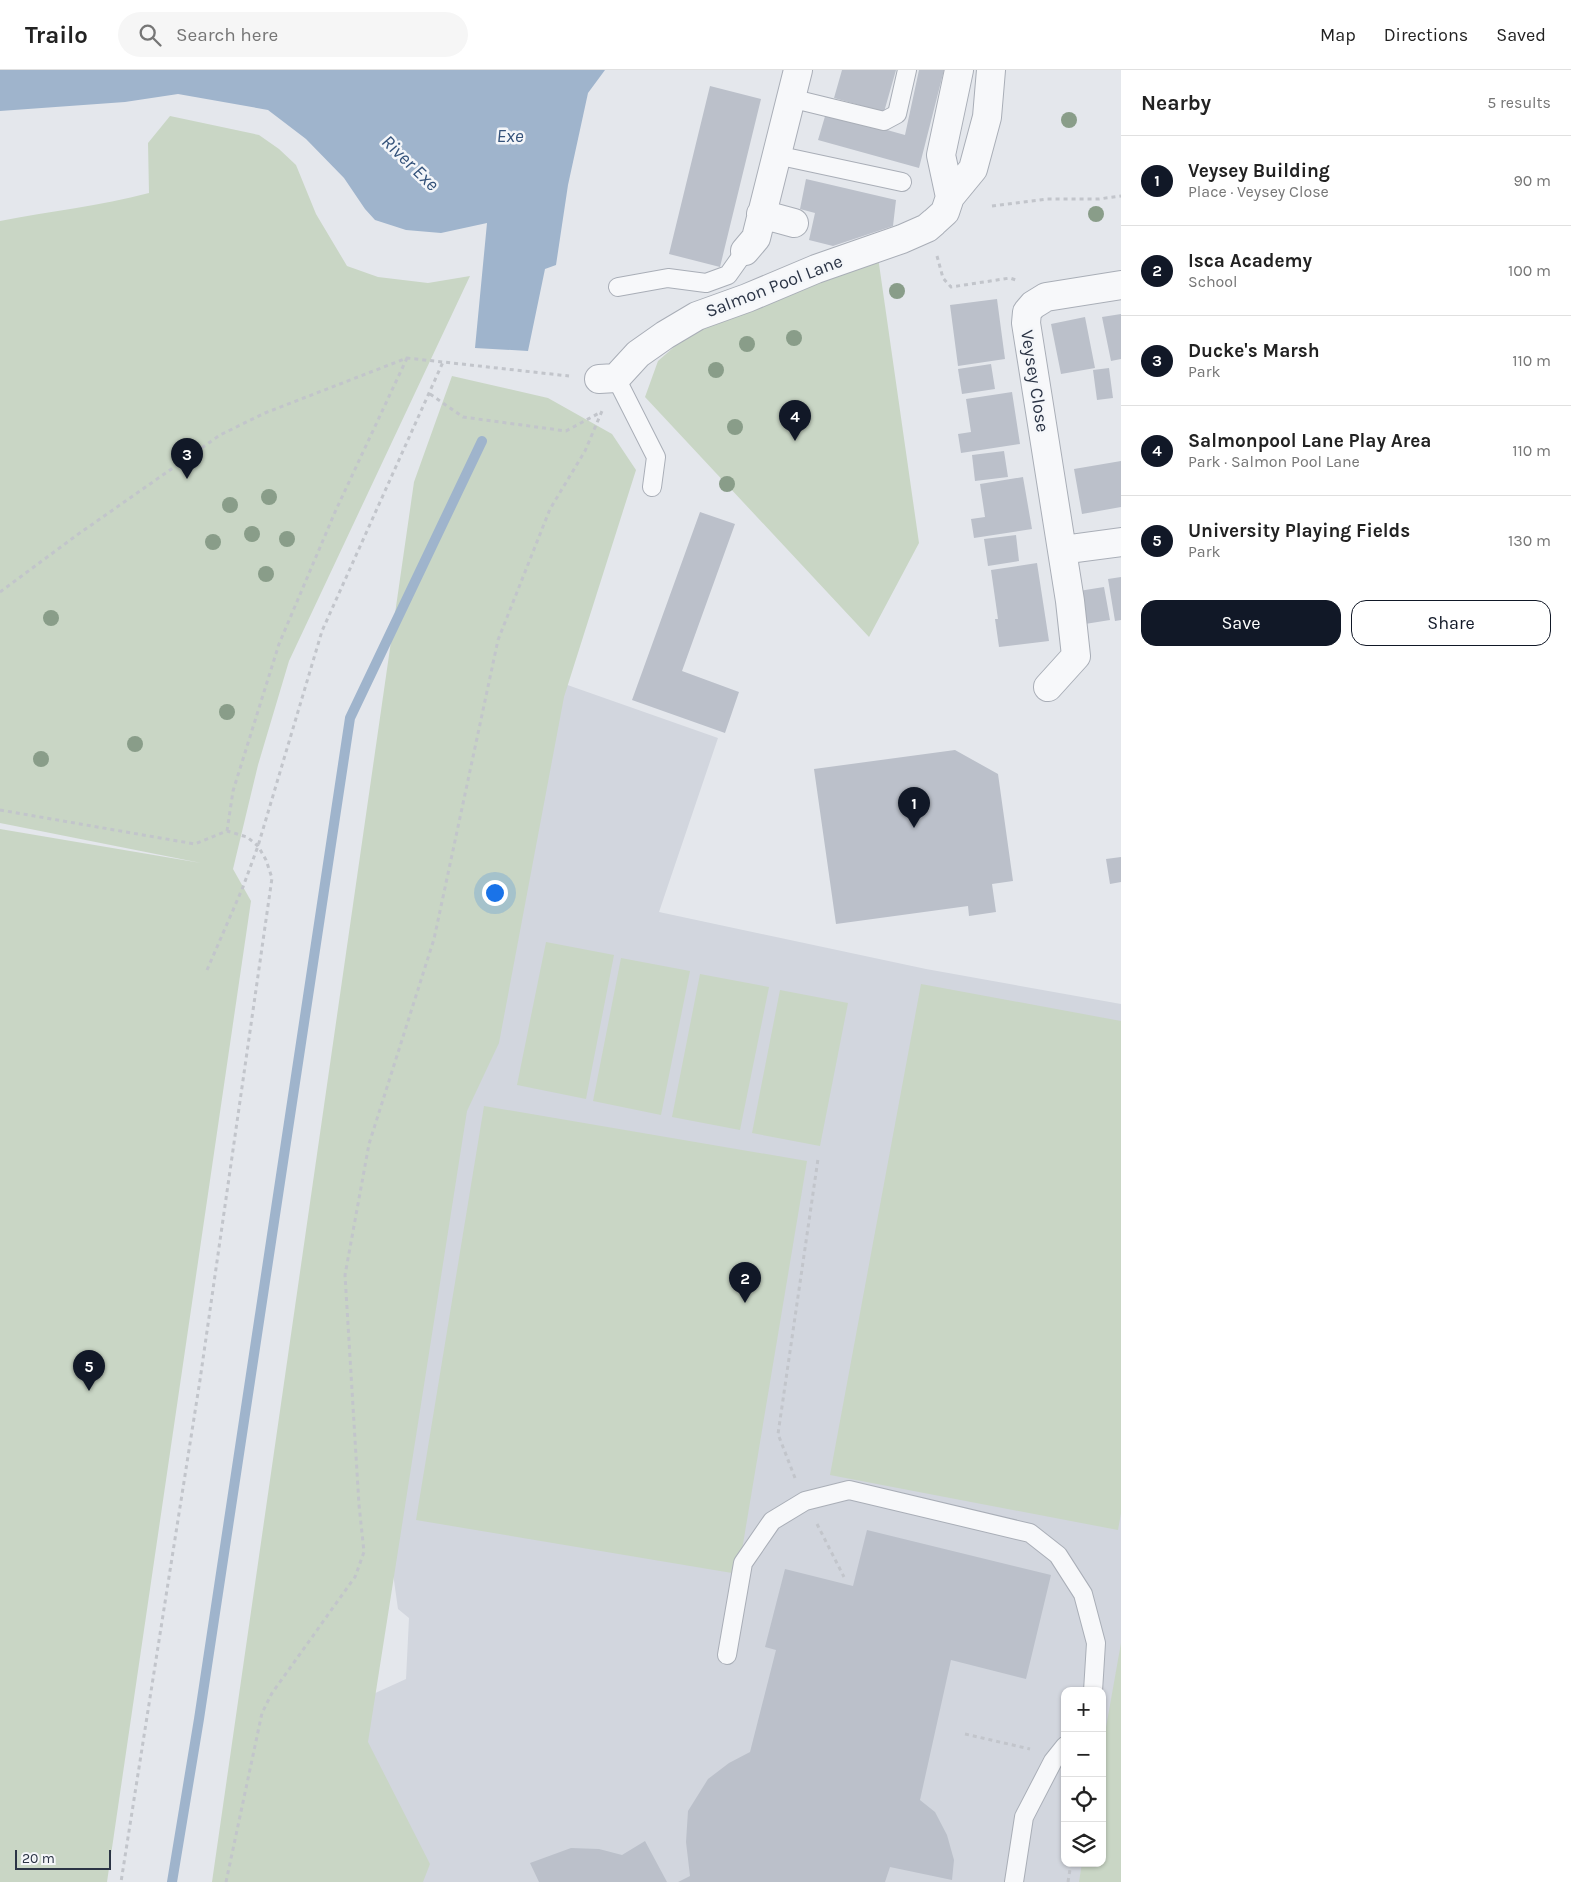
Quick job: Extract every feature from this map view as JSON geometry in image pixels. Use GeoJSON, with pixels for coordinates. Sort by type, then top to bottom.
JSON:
{"type":"FeatureCollection","features":[{"type":"Feature","properties":{"kind":"street"},"geometry":{"type":"LineString","coordinates":[[745,251],[756,238],[760,214],[798,70]]}},
{"type":"Feature","properties":{"kind":"street"},"geometry":{"type":"LineString","coordinates":[[950,197],[941,155],[959,70]]}},
{"type":"Feature","properties":{"kind":"street","name":"Salmon Pool Lane"},"geometry":{"type":"LineString","coordinates":[[607,379],[665,335],[697,316],[927,228],[945,212],[950,197],[973,170],[986,117],[991,70]]}},
{"type":"Feature","properties":{"kind":"street"},"geometry":{"type":"LineString","coordinates":[[760,214],[794,223]]}},
{"type":"Feature","properties":{"kind":"street","name":"Veysey Close"},"geometry":{"type":"LineString","coordinates":[[1048,687],[1076,656],[1062,550],[1026,323],[1026,312],[1033,304],[1046,297],[1121,285]]}},
{"type":"Feature","properties":{"kind":"street"},"geometry":{"type":"LineString","coordinates":[[1062,550],[1121,542]]}},
{"type":"Feature","properties":{"kind":"lane"},"geometry":{"type":"LineString","coordinates":[[790,98],[884,122],[897,114],[907,70]]}},
{"type":"Feature","properties":{"kind":"lane"},"geometry":{"type":"LineString","coordinates":[[776,155],[902,182]]}},
{"type":"Feature","properties":{"kind":"lane"},"geometry":{"type":"LineString","coordinates":[[618,287],[668,278],[706,283],[728,275],[745,251]]}},
{"type":"Feature","properties":{"kind":"lane"},"geometry":{"type":"LineString","coordinates":[[607,379],[656,457],[652,486]]}},
{"type":"Feature","properties":{"kind":"lane"},"geometry":{"type":"LineString","coordinates":[[727,1654],[743,1563],[772,1521],[805,1501],[848,1490],[1030,1533],[1058,1555],[1083,1594],[1096,1643],[1093,1687]]}},
{"type":"Feature","properties":{"kind":"lane"},"geometry":{"type":"LineString","coordinates":[[1014,1882],[1024,1817],[1053,1761],[1061,1751]]}},
{"type":"Feature","properties":{"kind":"path"},"geometry":{"type":"LineString","coordinates":[[992,206],[1047,199],[1099,199],[1121,196]]}},
{"type":"Feature","properties":{"kind":"path"},"geometry":{"type":"LineString","coordinates":[[927,228],[943,278],[951,287],[1010,278],[1020,282],[1033,304]]}},
{"type":"Feature","properties":{"kind":"path"},"geometry":{"type":"LineString","coordinates":[[227,831],[233,791],[279,644],[335,512],[407,358]]}},
{"type":"Feature","properties":{"kind":"path"},"geometry":{"type":"LineString","coordinates":[[0,592],[220,435],[265,413],[407,358],[535,372]]}},
{"type":"Feature","properties":{"kind":"path"},"geometry":{"type":"LineString","coordinates":[[208,970],[258,846],[322,631],[443,362]]}},
{"type":"Feature","properties":{"kind":"path"},"geometry":{"type":"LineString","coordinates":[[602,411],[607,379]]}},
{"type":"Feature","properties":{"kind":"path"},"geometry":{"type":"LineString","coordinates":[[226,1882],[262,1713],[272,1693],[355,1577],[364,1552],[359,1505],[345,1275],[369,1144],[434,939],[498,640],[550,509],[585,451],[602,411],[607,379]]}},
{"type":"Feature","properties":{"kind":"path"},"geometry":{"type":"LineString","coordinates":[[430,394],[463,417],[566,431],[602,411]]}},
{"type":"Feature","properties":{"kind":"path"},"geometry":{"type":"LineString","coordinates":[[0,810],[196,844],[227,831],[247,836],[258,846],[266,860],[272,878],[200,1380],[121,1882]]}},
{"type":"Feature","properties":{"kind":"path"},"geometry":{"type":"LineString","coordinates":[[818,1159],[778,1434],[805,1501],[844,1577]]}},
{"type":"Feature","properties":{"kind":"path"},"geometry":{"type":"LineString","coordinates":[[965,1734],[1039,1750],[1053,1761]]}},
{"type":"Feature","properties":{"kind":"path"},"geometry":{"type":"LineString","coordinates":[[1068,1882],[1070,1867]]}},
{"type":"Feature","properties":{"kind":"shaded area"},"geometry":{"type":"Polygon","coordinates":[[[522,669],[718,738],[659,912],[926,969],[1121,1004],[1121,1882],[235,1882],[360,1700],[406,1679],[409,1618],[398,1609],[384,1509],[522,669]]]}},
{"type":"Feature","properties":{"kind":"green space"},"geometry":{"type":"Polygon","coordinates":[[[170,116],[259,135],[279,149],[296,165],[316,214],[347,266],[378,277],[428,283],[470,276],[289,661],[258,765],[233,869],[251,901],[107,1882],[0,1882],[0,829],[201,863],[0,823],[0,221],[149,193],[148,143],[170,116]]]}},
{"type":"Feature","properties":{"kind":"green space"},"geometry":{"type":"Polygon","coordinates":[[[878,257],[919,543],[869,637],[645,397],[658,361],[683,339],[722,319],[878,257]]]}},
{"type":"Feature","properties":{"kind":"green space"},"geometry":{"type":"Polygon","coordinates":[[[452,376],[548,398],[612,434],[636,470],[564,697],[499,1043],[467,1111],[368,1742],[430,1864],[423,1882],[212,1882],[414,482],[452,376]]]}},
{"type":"Feature","properties":{"kind":"green space"},"geometry":{"type":"Polygon","coordinates":[[[546,942],[614,955],[586,1099],[517,1085],[546,942]]]}},
{"type":"Feature","properties":{"kind":"green space"},"geometry":{"type":"Polygon","coordinates":[[[621,958],[690,971],[661,1115],[593,1101],[621,958]]]}},
{"type":"Feature","properties":{"kind":"green space"},"geometry":{"type":"Polygon","coordinates":[[[700,974],[769,987],[740,1130],[672,1117],[700,974]]]}},
{"type":"Feature","properties":{"kind":"green space"},"geometry":{"type":"Polygon","coordinates":[[[921,984],[1121,1021],[1121,1513],[1118,1530],[830,1475],[921,984]]]}},
{"type":"Feature","properties":{"kind":"green space"},"geometry":{"type":"Polygon","coordinates":[[[780,990],[848,1003],[820,1146],[752,1133],[780,990]]]}},
{"type":"Feature","properties":{"kind":"green space"},"geometry":{"type":"Polygon","coordinates":[[[484,1106],[807,1161],[738,1574],[416,1520],[484,1106]]]}},
{"type":"Feature","properties":{"kind":"green space"},"geometry":{"type":"Polygon","coordinates":[[[1121,1643],[1121,1882],[1079,1882],[1081,1867],[1106,1867],[1106,1727],[1121,1643]]]}},
{"type":"Feature","properties":{"kind":"water"},"geometry":{"type":"Polygon","coordinates":[[[0,70],[605,70],[588,93],[568,185],[556,265],[545,269],[528,351],[475,348],[487,223],[441,233],[406,230],[375,220],[365,209],[344,178],[306,139],[268,110],[178,94],[125,102],[0,111],[0,70]]]}},
{"type":"Feature","properties":{"kind":"building"},"geometry":{"type":"Polygon","coordinates":[[[842,70],[896,70],[884,112],[834,98],[842,70]]]}},
{"type":"Feature","properties":{"kind":"building"},"geometry":{"type":"Polygon","coordinates":[[[919,70],[944,70],[919,168],[818,140],[826,113],[905,135],[919,70]]]}},
{"type":"Feature","properties":{"kind":"building"},"geometry":{"type":"Polygon","coordinates":[[[710,86],[761,99],[720,267],[669,254],[710,86]]]}},
{"type":"Feature","properties":{"kind":"building"},"geometry":{"type":"Polygon","coordinates":[[[806,179],[896,200],[893,226],[833,246],[809,240],[815,213],[800,209],[806,179]]]}},
{"type":"Feature","properties":{"kind":"building"},"geometry":{"type":"Polygon","coordinates":[[[997,299],[1005,359],[958,366],[950,305],[997,299]]]}},
{"type":"Feature","properties":{"kind":"building"},"geometry":{"type":"Polygon","coordinates":[[[1121,314],[1121,359],[1111,361],[1102,317],[1121,314]]]}},
{"type":"Feature","properties":{"kind":"building"},"geometry":{"type":"Polygon","coordinates":[[[1085,317],[1095,368],[1061,374],[1051,324],[1085,317]]]}},
{"type":"Feature","properties":{"kind":"building"},"geometry":{"type":"Polygon","coordinates":[[[991,364],[995,389],[962,394],[958,369],[991,364]]]}},
{"type":"Feature","properties":{"kind":"building"},"geometry":{"type":"Polygon","coordinates":[[[1109,368],[1113,398],[1097,400],[1093,370],[1109,368]]]}},
{"type":"Feature","properties":{"kind":"building"},"geometry":{"type":"Polygon","coordinates":[[[1012,392],[1020,444],[961,453],[958,434],[971,432],[966,399],[1012,392]]]}},
{"type":"Feature","properties":{"kind":"building"},"geometry":{"type":"Polygon","coordinates":[[[1004,451],[1008,477],[975,481],[972,455],[1004,451]]]}},
{"type":"Feature","properties":{"kind":"building"},"geometry":{"type":"Polygon","coordinates":[[[1121,461],[1121,507],[1082,514],[1074,469],[1121,461]]]}},
{"type":"Feature","properties":{"kind":"building"},"geometry":{"type":"Polygon","coordinates":[[[1023,477],[1032,529],[974,538],[971,519],[985,517],[980,484],[1023,477]]]}},
{"type":"Feature","properties":{"kind":"building"},"geometry":{"type":"Polygon","coordinates":[[[700,512],[735,524],[682,671],[739,692],[725,733],[632,700],[700,512]]]}},
{"type":"Feature","properties":{"kind":"building"},"geometry":{"type":"Polygon","coordinates":[[[1016,535],[1019,561],[988,566],[984,539],[1016,535]]]}},
{"type":"Feature","properties":{"kind":"building"},"geometry":{"type":"Polygon","coordinates":[[[1037,563],[1049,641],[999,647],[995,619],[998,619],[991,570],[1037,563]]]}},
{"type":"Feature","properties":{"kind":"building"},"geometry":{"type":"Polygon","coordinates":[[[1121,577],[1121,620],[1115,621],[1108,579],[1121,577]]]}},
{"type":"Feature","properties":{"kind":"building"},"geometry":{"type":"Polygon","coordinates":[[[1104,587],[1110,620],[1085,624],[1079,591],[1104,587]]]}},
{"type":"Feature","properties":{"kind":"building"},"geometry":{"type":"Polygon","coordinates":[[[955,750],[998,774],[1013,881],[992,884],[996,912],[969,916],[968,906],[836,924],[814,769],[955,750]]]}},
{"type":"Feature","properties":{"kind":"building"},"geometry":{"type":"Polygon","coordinates":[[[1121,857],[1121,882],[1110,884],[1106,859],[1121,857]]]}},
{"type":"Feature","properties":{"kind":"building"},"geometry":{"type":"Polygon","coordinates":[[[867,1530],[1051,1575],[1026,1679],[951,1660],[920,1800],[935,1812],[947,1835],[954,1860],[952,1880],[890,1867],[885,1882],[678,1882],[690,1876],[686,1842],[688,1811],[708,1779],[729,1763],[750,1752],[776,1650],[765,1647],[785,1569],[853,1586],[867,1530]]]}},
{"type":"Feature","properties":{"kind":"building"},"geometry":{"type":"Polygon","coordinates":[[[645,1841],[667,1882],[539,1882],[530,1863],[571,1848],[599,1849],[622,1855],[645,1841]]]}},
{"type":"Feature","properties":{"kind":"waterway"},"geometry":{"type":"LineString","coordinates":[[172,1882],[199,1719],[350,718],[482,441]]}},
{"type":"Feature","properties":{"kind":"place","name":"Salmonpool Lane Play Area"},"geometry":{"type":"Point","coordinates":[795,441]}},
{"type":"Feature","properties":{"kind":"place","name":"Ducke's Marsh"},"geometry":{"type":"Point","coordinates":[187,479]}},
{"type":"Feature","properties":{"kind":"place","name":"Veysey Building"},"geometry":{"type":"Point","coordinates":[914,828]}},
{"type":"Feature","properties":{"kind":"place","name":"Isca Academy"},"geometry":{"type":"Point","coordinates":[745,1303]}},
{"type":"Feature","properties":{"kind":"place","name":"University Playing Fields"},"geometry":{"type":"Point","coordinates":[89,1391]}},
{"type":"Feature","properties":{"kind":"water label","name":"Exe"},"geometry":{"type":"Point","coordinates":[510,136]}},
{"type":"Feature","properties":{"kind":"water label","name":"River Exe"},"geometry":{"type":"Point","coordinates":[410,163]}}]}
